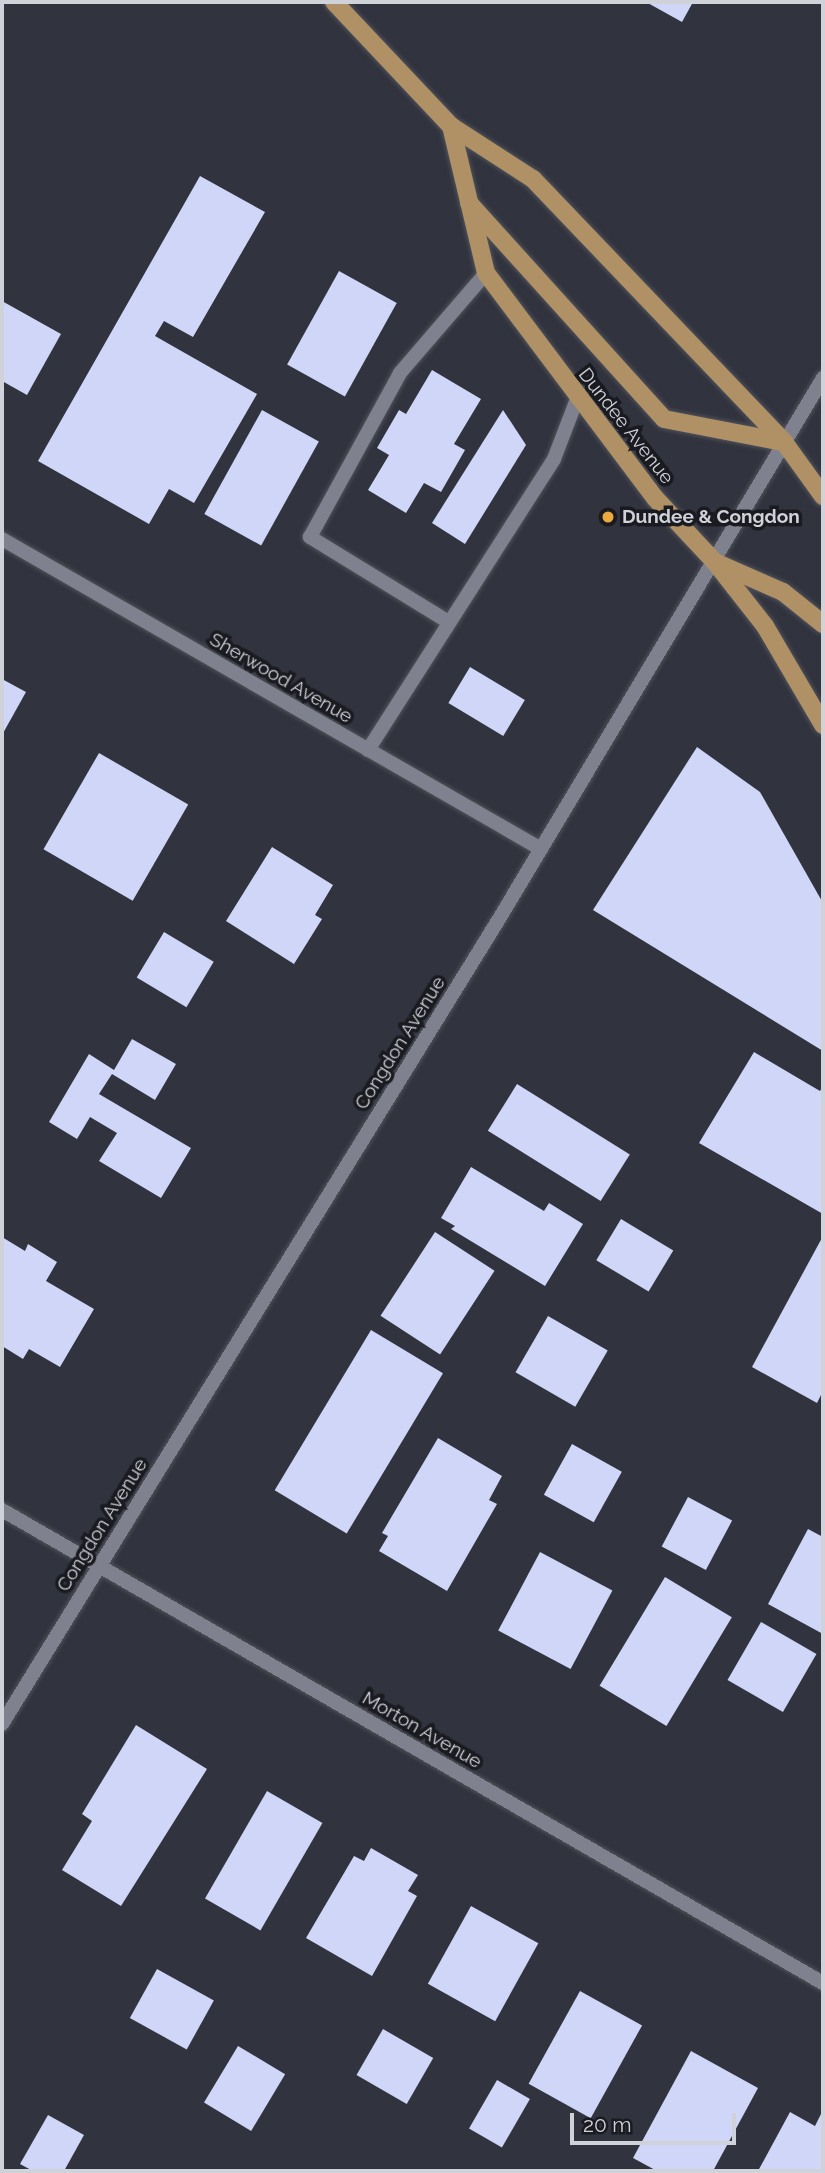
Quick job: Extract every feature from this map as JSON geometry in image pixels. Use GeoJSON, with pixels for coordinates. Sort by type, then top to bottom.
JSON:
{"type":"FeatureCollection","features":[{"type":"Feature","properties":{"kind":"main road"},"geometry":{"type":"LineString","coordinates":[[334,2],[451,126],[533,179],[784,442],[823,496]]}},
{"type":"Feature","properties":{"kind":"main road","name":"Dundee Avenue"},"geometry":{"type":"LineString","coordinates":[[451,126],[485,273],[577,399],[655,498],[714,561],[765,626],[823,725]]}},
{"type":"Feature","properties":{"kind":"main road"},"geometry":{"type":"LineString","coordinates":[[469,202],[664,419],[784,442]]}},
{"type":"Feature","properties":{"kind":"main road"},"geometry":{"type":"LineString","coordinates":[[714,561],[783,592],[823,624]]}},
{"type":"Feature","properties":{"kind":"street"},"geometry":{"type":"LineString","coordinates":[[447,621],[310,537],[400,373],[485,273]]}},
{"type":"Feature","properties":{"kind":"street","name":"Congdon Avenue"},"geometry":{"type":"LineString","coordinates":[[2,1724],[541,849],[823,378]]}},
{"type":"Feature","properties":{"kind":"street"},"geometry":{"type":"LineString","coordinates":[[368,750],[447,621],[554,459],[577,399]]}},
{"type":"Feature","properties":{"kind":"street","name":"Sherwood Avenue"},"geometry":{"type":"LineString","coordinates":[[2,539],[541,849]]}},
{"type":"Feature","properties":{"kind":"street","name":"Morton Avenue"},"geometry":{"type":"LineString","coordinates":[[2,1510],[823,1983]]}},
{"type":"Feature","properties":{"kind":"building"},"geometry":{"type":"Polygon","coordinates":[[[646,2],[693,2],[682,22],[646,2]]]}},
{"type":"Feature","properties":{"kind":"building"},"geometry":{"type":"Polygon","coordinates":[[[200,176],[265,212],[193,337],[164,321],[155,336],[257,394],[194,503],[169,489],[149,524],[38,461],[200,176]]]}},
{"type":"Feature","properties":{"kind":"building"},"geometry":{"type":"Polygon","coordinates":[[[339,271],[397,303],[345,397],[287,365],[339,271]]]}},
{"type":"Feature","properties":{"kind":"building"},"geometry":{"type":"Polygon","coordinates":[[[2,301],[61,334],[27,395],[2,381],[2,301]]]}},
{"type":"Feature","properties":{"kind":"building"},"geometry":{"type":"Polygon","coordinates":[[[432,370],[481,399],[454,444],[465,450],[441,492],[424,483],[406,513],[368,490],[389,455],[377,448],[399,410],[406,414],[432,370]]]}},
{"type":"Feature","properties":{"kind":"building"},"geometry":{"type":"Polygon","coordinates":[[[262,410],[319,442],[261,546],[204,514],[262,410]]]}},
{"type":"Feature","properties":{"kind":"building"},"geometry":{"type":"Polygon","coordinates":[[[503,410],[526,445],[465,544],[432,523],[503,410]]]}},
{"type":"Feature","properties":{"kind":"building"},"geometry":{"type":"Polygon","coordinates":[[[470,667],[525,700],[503,736],[448,703],[470,667]]]}},
{"type":"Feature","properties":{"kind":"building"},"geometry":{"type":"Polygon","coordinates":[[[2,679],[26,692],[2,735],[2,679]]]}},
{"type":"Feature","properties":{"kind":"building"},"geometry":{"type":"Polygon","coordinates":[[[697,747],[760,792],[823,903],[823,1051],[593,910],[697,747]]]}},
{"type":"Feature","properties":{"kind":"building"},"geometry":{"type":"Polygon","coordinates":[[[99,753],[188,804],[133,901],[44,849],[99,753]]]}},
{"type":"Feature","properties":{"kind":"building"},"geometry":{"type":"Polygon","coordinates":[[[272,847],[333,885],[315,915],[322,919],[294,964],[226,921],[272,847]]]}},
{"type":"Feature","properties":{"kind":"building"},"geometry":{"type":"Polygon","coordinates":[[[164,932],[214,962],[186,1007],[137,977],[164,932]]]}},
{"type":"Feature","properties":{"kind":"building"},"geometry":{"type":"Polygon","coordinates":[[[132,1039],[176,1064],[155,1100],[112,1074],[99,1094],[191,1148],[161,1198],[99,1161],[117,1133],[90,1117],[77,1139],[49,1122],[89,1054],[114,1070],[132,1039]]]}},
{"type":"Feature","properties":{"kind":"building"},"geometry":{"type":"Polygon","coordinates":[[[754,1052],[820,1091],[823,1086],[823,1214],[699,1143],[754,1052]]]}},
{"type":"Feature","properties":{"kind":"building"},"geometry":{"type":"Polygon","coordinates":[[[517,1084],[630,1154],[601,1201],[488,1131],[517,1084]]]}},
{"type":"Feature","properties":{"kind":"building"},"geometry":{"type":"Polygon","coordinates":[[[471,1167],[544,1211],[549,1203],[583,1224],[545,1286],[451,1229],[455,1226],[441,1218],[471,1167]]]}},
{"type":"Feature","properties":{"kind":"building"},"geometry":{"type":"Polygon","coordinates":[[[621,1219],[673,1250],[649,1292],[596,1260],[621,1219]]]}},
{"type":"Feature","properties":{"kind":"building"},"geometry":{"type":"Polygon","coordinates":[[[435,1232],[495,1271],[440,1355],[381,1316],[435,1232]]]}},
{"type":"Feature","properties":{"kind":"building"},"geometry":{"type":"Polygon","coordinates":[[[823,1236],[823,1391],[817,1403],[752,1367],[823,1236]]]}},
{"type":"Feature","properties":{"kind":"building"},"geometry":{"type":"Polygon","coordinates":[[[2,1237],[25,1251],[28,1244],[57,1262],[46,1281],[94,1309],[60,1367],[29,1349],[23,1359],[2,1346],[2,1237]]]}},
{"type":"Feature","properties":{"kind":"building"},"geometry":{"type":"Polygon","coordinates":[[[548,1316],[608,1350],[575,1407],[516,1372],[548,1316]]]}},
{"type":"Feature","properties":{"kind":"building"},"geometry":{"type":"Polygon","coordinates":[[[371,1330],[443,1373],[347,1534],[275,1490],[371,1330]]]}},
{"type":"Feature","properties":{"kind":"building"},"geometry":{"type":"Polygon","coordinates":[[[438,1438],[502,1476],[489,1500],[497,1504],[447,1591],[379,1551],[388,1536],[382,1533],[438,1438]]]}},
{"type":"Feature","properties":{"kind":"building"},"geometry":{"type":"Polygon","coordinates":[[[572,1444],[622,1472],[594,1522],[544,1495],[572,1444]]]}},
{"type":"Feature","properties":{"kind":"building"},"geometry":{"type":"Polygon","coordinates":[[[688,1497],[732,1520],[706,1570],[662,1546],[688,1497]]]}},
{"type":"Feature","properties":{"kind":"building"},"geometry":{"type":"Polygon","coordinates":[[[808,1529],[823,1537],[823,1634],[768,1604],[808,1529]]]}},
{"type":"Feature","properties":{"kind":"building"},"geometry":{"type":"Polygon","coordinates":[[[540,1552],[612,1590],[571,1669],[498,1631],[540,1552]]]}},
{"type":"Feature","properties":{"kind":"building"},"geometry":{"type":"Polygon","coordinates":[[[665,1577],[732,1617],[666,1726],[600,1686],[665,1577]]]}},
{"type":"Feature","properties":{"kind":"building"},"geometry":{"type":"Polygon","coordinates":[[[761,1622],[816,1654],[783,1712],[728,1680],[761,1622]]]}},
{"type":"Feature","properties":{"kind":"building"},"geometry":{"type":"Polygon","coordinates":[[[136,1725],[207,1769],[121,1906],[62,1870],[92,1821],[82,1814],[136,1725]]]}},
{"type":"Feature","properties":{"kind":"building"},"geometry":{"type":"Polygon","coordinates":[[[267,1791],[322,1823],[260,1930],[205,1898],[267,1791]]]}},
{"type":"Feature","properties":{"kind":"building"},"geometry":{"type":"Polygon","coordinates":[[[371,1848],[418,1875],[408,1891],[417,1896],[372,1976],[306,1938],[354,1856],[364,1861],[371,1848]]]}},
{"type":"Feature","properties":{"kind":"building"},"geometry":{"type":"Polygon","coordinates":[[[471,1906],[538,1943],[495,2021],[428,1984],[471,1906]]]}},
{"type":"Feature","properties":{"kind":"building"},"geometry":{"type":"Polygon","coordinates":[[[157,1969],[214,2001],[187,2049],[130,2018],[157,1969]]]}},
{"type":"Feature","properties":{"kind":"building"},"geometry":{"type":"Polygon","coordinates":[[[580,1991],[642,2025],[591,2118],[529,2084],[580,1991]]]}},
{"type":"Feature","properties":{"kind":"building"},"geometry":{"type":"Polygon","coordinates":[[[383,2029],[433,2058],[407,2104],[357,2075],[383,2029]]]}},
{"type":"Feature","properties":{"kind":"building"},"geometry":{"type":"Polygon","coordinates":[[[238,2046],[285,2074],[251,2131],[204,2103],[238,2046]]]}},
{"type":"Feature","properties":{"kind":"building"},"geometry":{"type":"Polygon","coordinates":[[[691,2051],[758,2088],[713,2171],[657,2171],[633,2158],[691,2051]]]}},
{"type":"Feature","properties":{"kind":"building"},"geometry":{"type":"Polygon","coordinates":[[[497,2080],[530,2099],[502,2147],[469,2128],[497,2080]]]}},
{"type":"Feature","properties":{"kind":"building"},"geometry":{"type":"Polygon","coordinates":[[[823,2110],[823,2171],[758,2171],[790,2112],[815,2126],[823,2110]]]}},
{"type":"Feature","properties":{"kind":"building"},"geometry":{"type":"Polygon","coordinates":[[[48,2115],[84,2135],[64,2171],[33,2171],[20,2164],[48,2115]]]}},
{"type":"Feature","properties":{"kind":"place","name":"Dundee & Congdon"},"geometry":{"type":"Point","coordinates":[608,517]}}]}
